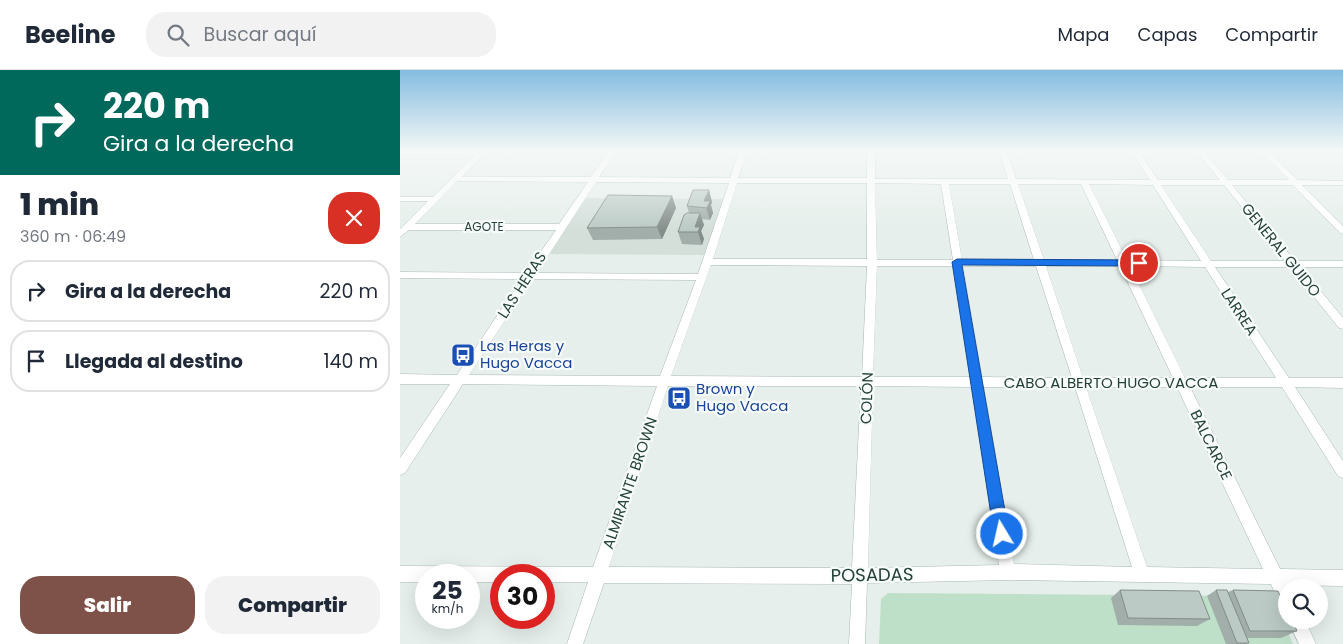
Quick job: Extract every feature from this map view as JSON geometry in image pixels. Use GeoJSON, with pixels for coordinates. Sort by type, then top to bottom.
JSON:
{"type":"FeatureCollection","features":[{"type":"Feature","properties":{"kind":"street","name":"ALMIRANTE BROWN"},"geometry":{"type":"LineString","coordinates":[[575,644],[735,178]]}},
{"type":"Feature","properties":{"kind":"street","name":"COLÓN"},"geometry":{"type":"LineString","coordinates":[[857,644],[872,262],[870,178]]}},
{"type":"Feature","properties":{"kind":"street"},"geometry":{"type":"LineString","coordinates":[[1012,178],[1142,574]]}},
{"type":"Feature","properties":{"kind":"street","name":"LARREA"},"geometry":{"type":"LineString","coordinates":[[1152,178],[1343,472]]}},
{"type":"Feature","properties":{"kind":"street","name":"GENERAL GUIDO"},"geometry":{"type":"LineString","coordinates":[[1222,178],[1343,325]]}},
{"type":"Feature","properties":{"kind":"street"},"geometry":{"type":"LineString","coordinates":[[1291,178],[1343,231]]}},
{"type":"Feature","properties":{"kind":"street"},"geometry":{"type":"LineString","coordinates":[[400,234],[455,179],[1343,183]]}},
{"type":"Feature","properties":{"kind":"street","name":"LAS HERAS"},"geometry":{"type":"LineString","coordinates":[[400,469],[593,180]]}},
{"type":"Feature","properties":{"kind":"street"},"geometry":{"type":"LineString","coordinates":[[945,182],[1008,572]]}},
{"type":"Feature","properties":{"kind":"street","name":"BALCARCE"},"geometry":{"type":"LineString","coordinates":[[1084,182],[1278,582]]}},
{"type":"Feature","properties":{"kind":"street"},"geometry":{"type":"LineString","coordinates":[[400,199],[435,199]]}},
{"type":"Feature","properties":{"kind":"street","name":"AGOTE"},"geometry":{"type":"LineString","coordinates":[[407,227],[560,228]]}},
{"type":"Feature","properties":{"kind":"street"},"geometry":{"type":"LineString","coordinates":[[707,262],[1343,264]]}},
{"type":"Feature","properties":{"kind":"street"},"geometry":{"type":"LineString","coordinates":[[400,275],[702,277]]}},
{"type":"Feature","properties":{"kind":"street","name":"CABO ALBERTO HUGO VACCA"},"geometry":{"type":"LineString","coordinates":[[400,379],[1343,383]]}},
{"type":"Feature","properties":{"kind":"street","name":"POSADAS"},"geometry":{"type":"LineString","coordinates":[[400,574],[860,576],[1008,572],[1343,578]]}},
{"type":"Feature","properties":{"kind":"street"},"geometry":{"type":"LineString","coordinates":[[1300,629],[1308,644]]}},
{"type":"Feature","properties":{"kind":"shaded area"},"geometry":{"type":"Polygon","coordinates":[[[584,198],[724,199],[704,255],[547,254],[584,198]]]}},
{"type":"Feature","properties":{"kind":"green space"},"geometry":{"type":"Polygon","coordinates":[[[888,593],[1264,596],[1274,602],[1278,611],[1278,629],[1286,629],[1293,644],[879,644],[881,599],[888,593]]]}},
{"type":"Feature","properties":{"kind":"building"},"geometry":{"type":"Polygon","coordinates":[[[693,190],[709,190],[704,201],[710,201],[707,208],[687,206],[693,190]]]}},
{"type":"Feature","properties":{"kind":"building"},"geometry":{"type":"Polygon","coordinates":[[[608,195],[672,196],[657,227],[587,228],[608,195]]]}},
{"type":"Feature","properties":{"kind":"building"},"geometry":{"type":"Polygon","coordinates":[[[687,213],[700,213],[695,227],[700,227],[698,232],[678,232],[684,215],[687,213]]]}},
{"type":"Feature","properties":{"kind":"building"},"geometry":{"type":"Polygon","coordinates":[[[1120,590],[1199,591],[1210,619],[1128,618],[1120,590]]]}},
{"type":"Feature","properties":{"kind":"building"},"geometry":{"type":"Polygon","coordinates":[[[1216,590],[1227,590],[1249,643],[1237,643],[1216,590]]]}},
{"type":"Feature","properties":{"kind":"building"},"geometry":{"type":"Polygon","coordinates":[[[1233,590],[1278,591],[1278,629],[1296,629],[1297,631],[1250,631],[1233,590]]]}},
{"type":"Feature","properties":{"kind":"place","name":"Las Heras y Hugo Vacca"},"geometry":{"type":"Point","coordinates":[463,355]}},
{"type":"Feature","properties":{"kind":"place","name":"Brown y Hugo Vacca"},"geometry":{"type":"Point","coordinates":[679,398]}},
{"type":"Feature","properties":{"kind":"route"},"geometry":{"type":"LineString","coordinates":[[1002,534],[957,262],[1139,263]]}}]}
